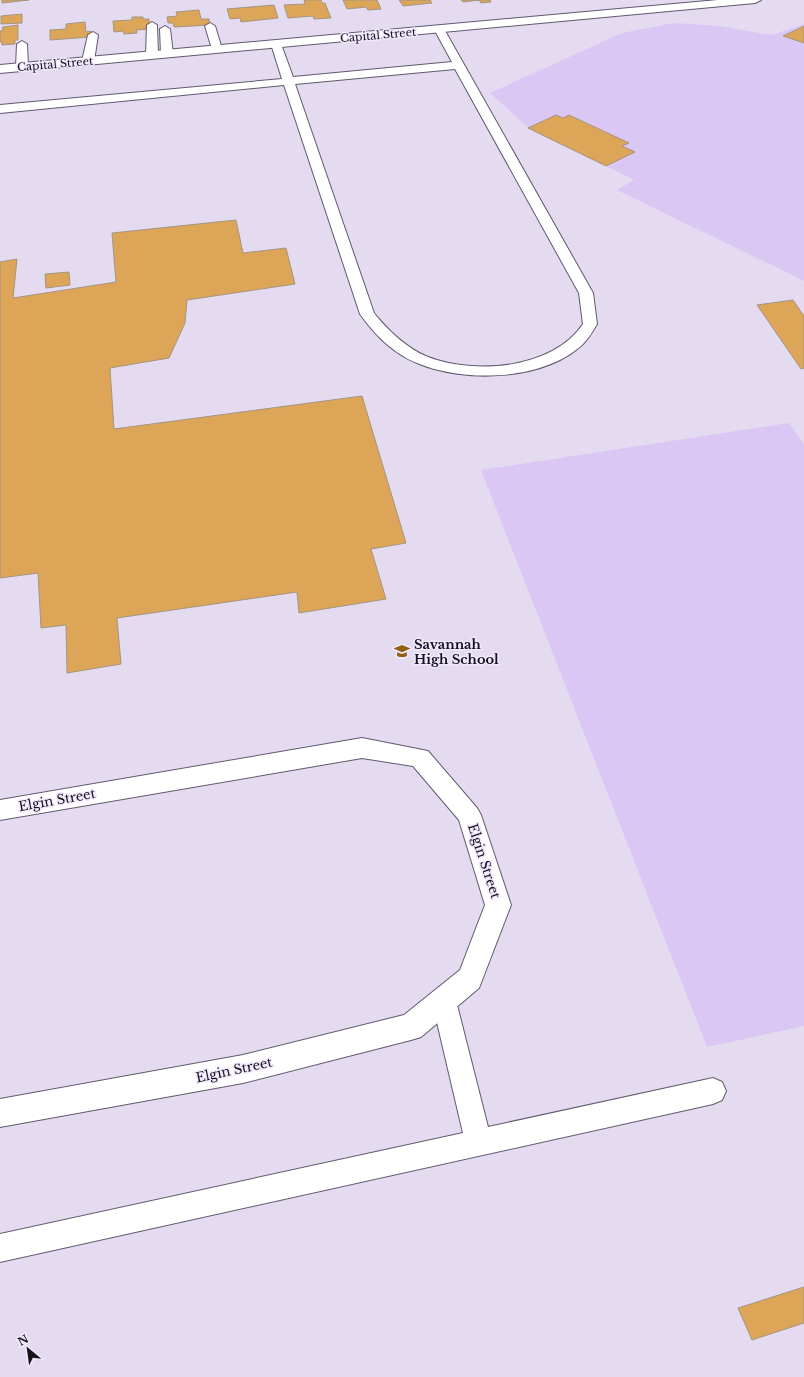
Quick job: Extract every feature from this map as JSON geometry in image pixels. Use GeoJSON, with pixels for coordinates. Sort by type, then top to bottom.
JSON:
{"type":"FeatureCollection","features":[{"type":"Feature","properties":{"kind":"street","name":"Capital Street"},"geometry":{"type":"LineString","coordinates":[[0,69],[439,29],[653,4],[755,0]]}},
{"type":"Feature","properties":{"kind":"street","name":"Elgin Street"},"geometry":{"type":"LineString","coordinates":[[0,810],[362,748],[420,758],[469,816],[498,905],[470,978],[411,1027],[250,1067],[0,1113]]}},
{"type":"Feature","properties":{"kind":"lane"},"geometry":{"type":"LineString","coordinates":[[152,25],[152,55]]}},
{"type":"Feature","properties":{"kind":"lane"},"geometry":{"type":"LineString","coordinates":[[210,26],[217,49]]}},
{"type":"Feature","properties":{"kind":"lane"},"geometry":{"type":"LineString","coordinates":[[165,29],[167,54]]}},
{"type":"Feature","properties":{"kind":"lane"},"geometry":{"type":"LineString","coordinates":[[276,44],[367,314],[373,323],[397,346],[421,360],[461,370],[509,370],[550,358],[576,342],[590,324],[586,293],[439,29]]}},
{"type":"Feature","properties":{"kind":"lane"},"geometry":{"type":"LineString","coordinates":[[88,61],[93,35]]}},
{"type":"Feature","properties":{"kind":"lane"},"geometry":{"type":"LineString","coordinates":[[22,44],[22,67]]}},
{"type":"Feature","properties":{"kind":"lane"},"geometry":{"type":"LineString","coordinates":[[0,109],[459,66]]}},
{"type":"Feature","properties":{"kind":"lane"},"geometry":{"type":"LineString","coordinates":[[444,1001],[479,1143]]}},
{"type":"Feature","properties":{"kind":"lane"},"geometry":{"type":"LineString","coordinates":[[0,1248],[713,1091]]}},
{"type":"Feature","properties":{"kind":"shaded area"},"geometry":{"type":"Polygon","coordinates":[[[674,23],[719,26],[772,35],[804,24],[804,281],[617,190],[634,180],[530,129],[490,93],[622,33],[674,23]]]}},
{"type":"Feature","properties":{"kind":"shaded area"},"geometry":{"type":"Polygon","coordinates":[[[789,423],[804,444],[804,1026],[707,1047],[481,470],[789,423]]]}},
{"type":"Feature","properties":{"kind":"building"},"geometry":{"type":"Polygon","coordinates":[[[2,0],[29,0],[2,3],[2,0]]]}},
{"type":"Feature","properties":{"kind":"building"},"geometry":{"type":"Polygon","coordinates":[[[304,0],[321,0],[322,3],[325,3],[331,18],[314,19],[313,16],[288,18],[284,5],[305,4],[304,0]]]}},
{"type":"Feature","properties":{"kind":"building"},"geometry":{"type":"Polygon","coordinates":[[[343,0],[377,0],[381,9],[368,10],[366,7],[347,9],[343,0]]]}},
{"type":"Feature","properties":{"kind":"building"},"geometry":{"type":"Polygon","coordinates":[[[399,0],[430,0],[432,3],[403,6],[399,0]]]}},
{"type":"Feature","properties":{"kind":"building"},"geometry":{"type":"Polygon","coordinates":[[[461,0],[479,0],[463,2],[461,0]]]}},
{"type":"Feature","properties":{"kind":"building"},"geometry":{"type":"Polygon","coordinates":[[[479,0],[490,0],[491,2],[481,3],[479,0]]]}},
{"type":"Feature","properties":{"kind":"building"},"geometry":{"type":"Polygon","coordinates":[[[274,5],[278,18],[241,22],[240,18],[230,19],[227,9],[274,5]]]}},
{"type":"Feature","properties":{"kind":"building"},"geometry":{"type":"Polygon","coordinates":[[[199,10],[201,19],[209,19],[210,25],[174,27],[173,23],[168,23],[167,17],[177,16],[176,12],[199,10]]]}},
{"type":"Feature","properties":{"kind":"building"},"geometry":{"type":"Polygon","coordinates":[[[22,14],[22,23],[1,24],[1,16],[22,14]]]}},
{"type":"Feature","properties":{"kind":"building"},"geometry":{"type":"Polygon","coordinates":[[[132,17],[143,17],[143,19],[149,19],[150,29],[136,30],[137,33],[124,34],[123,31],[114,32],[113,21],[132,20],[132,17]]]}},
{"type":"Feature","properties":{"kind":"building"},"geometry":{"type":"Polygon","coordinates":[[[85,22],[86,32],[91,31],[91,37],[50,40],[50,30],[66,29],[66,24],[85,22]]]}},
{"type":"Feature","properties":{"kind":"building"},"geometry":{"type":"Polygon","coordinates":[[[18,25],[18,40],[15,40],[15,44],[2,45],[2,42],[0,42],[0,31],[2,31],[3,27],[18,25]]]}},
{"type":"Feature","properties":{"kind":"building"},"geometry":{"type":"Polygon","coordinates":[[[804,26],[804,43],[783,36],[804,26]]]}},
{"type":"Feature","properties":{"kind":"building"},"geometry":{"type":"Polygon","coordinates":[[[556,115],[563,118],[569,115],[629,143],[622,146],[635,152],[606,166],[528,128],[556,115]]]}},
{"type":"Feature","properties":{"kind":"building"},"geometry":{"type":"Polygon","coordinates":[[[236,220],[243,253],[286,248],[295,284],[187,300],[185,323],[169,358],[110,368],[114,429],[362,396],[406,543],[371,549],[386,599],[299,613],[297,592],[117,618],[121,664],[67,673],[66,625],[41,628],[38,573],[0,578],[0,262],[17,259],[13,298],[116,282],[112,233],[236,220]]]}},
{"type":"Feature","properties":{"kind":"building"},"geometry":{"type":"Polygon","coordinates":[[[69,272],[70,285],[46,288],[45,274],[69,272]]]}},
{"type":"Feature","properties":{"kind":"building"},"geometry":{"type":"Polygon","coordinates":[[[793,300],[804,316],[804,368],[801,369],[757,305],[793,300]]]}},
{"type":"Feature","properties":{"kind":"building"},"geometry":{"type":"Polygon","coordinates":[[[804,1287],[804,1323],[752,1340],[738,1308],[804,1287]]]}},
{"type":"Feature","properties":{"kind":"place","name":"Savannah High School"},"geometry":{"type":"Point","coordinates":[402,651]}}]}
